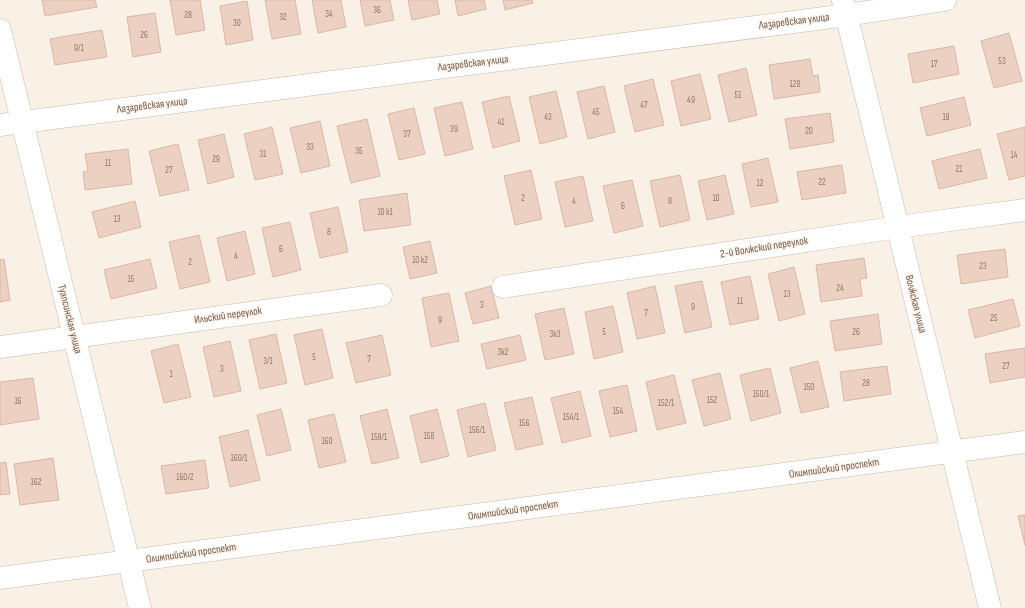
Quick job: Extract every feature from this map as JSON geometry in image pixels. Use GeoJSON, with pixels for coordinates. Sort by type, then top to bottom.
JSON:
{"type":"FeatureCollection","features":[{"type":"Feature","properties":{"kind":"street","name":"Лазаревская улица"},"geometry":{"type":"LineString","coordinates":[[0,125],[845,7],[946,0]]}},
{"type":"Feature","properties":{"kind":"street","name":"Волжская улица"},"geometry":{"type":"LineString","coordinates":[[845,7],[990,608]]}},
{"type":"Feature","properties":{"kind":"street","name":"Туапсинская улица"},"geometry":{"type":"LineString","coordinates":[[0,30],[140,608]]}},
{"type":"Feature","properties":{"kind":"street","name":"2-й Волжский переулок"},"geometry":{"type":"LineString","coordinates":[[503,287],[898,227],[1025,210]]}},
{"type":"Feature","properties":{"kind":"street","name":"Ильский переулок"},"geometry":{"type":"LineString","coordinates":[[0,347],[381,295]]}},
{"type":"Feature","properties":{"kind":"street","name":"Олимпийский проспект"},"geometry":{"type":"LineString","coordinates":[[0,578],[1025,442]]}},
{"type":"Feature","properties":{"kind":"building"},"geometry":{"type":"Polygon","coordinates":[[[42,0],[95,0],[97,7],[45,16],[42,0]]]}},
{"type":"Feature","properties":{"kind":"building"},"geometry":{"type":"Polygon","coordinates":[[[170,0],[200,0],[205,30],[176,35],[170,0]]]}},
{"type":"Feature","properties":{"kind":"building"},"geometry":{"type":"Polygon","coordinates":[[[265,0],[295,0],[301,34],[272,39],[265,0]]]}},
{"type":"Feature","properties":{"kind":"building"},"geometry":{"type":"Polygon","coordinates":[[[312,0],[341,0],[346,27],[318,33],[312,0]]]}},
{"type":"Feature","properties":{"kind":"building"},"geometry":{"type":"Polygon","coordinates":[[[360,0],[390,0],[394,20],[365,26],[360,0]]]}},
{"type":"Feature","properties":{"kind":"building"},"geometry":{"type":"Polygon","coordinates":[[[408,0],[437,0],[440,14],[412,20],[408,0]]]}},
{"type":"Feature","properties":{"kind":"building"},"geometry":{"type":"Polygon","coordinates":[[[455,0],[484,0],[486,9],[458,16],[455,0]]]}},
{"type":"Feature","properties":{"kind":"building"},"geometry":{"type":"Polygon","coordinates":[[[503,0],[532,0],[533,3],[505,10],[503,0]]]}},
{"type":"Feature","properties":{"kind":"building"},"geometry":{"type":"Polygon","coordinates":[[[247,1],[253,40],[226,45],[220,6],[247,1]]]}},
{"type":"Feature","properties":{"kind":"building"},"geometry":{"type":"Polygon","coordinates":[[[155,13],[161,52],[133,57],[127,17],[155,13]]]}},
{"type":"Feature","properties":{"kind":"building"},"geometry":{"type":"Polygon","coordinates":[[[102,30],[107,57],[55,65],[50,39],[102,30]]]}},
{"type":"Feature","properties":{"kind":"building"},"geometry":{"type":"Polygon","coordinates":[[[1009,33],[1022,81],[994,88],[981,41],[1009,33]]]}},
{"type":"Feature","properties":{"kind":"building"},"geometry":{"type":"Polygon","coordinates":[[[954,46],[959,74],[913,83],[908,54],[954,46]]]}},
{"type":"Feature","properties":{"kind":"building"},"geometry":{"type":"Polygon","coordinates":[[[810,59],[813,76],[818,75],[820,92],[774,99],[769,65],[810,59]]]}},
{"type":"Feature","properties":{"kind":"building"},"geometry":{"type":"Polygon","coordinates":[[[746,68],[757,115],[729,122],[718,75],[746,68]]]}},
{"type":"Feature","properties":{"kind":"building"},"geometry":{"type":"Polygon","coordinates":[[[700,74],[711,119],[681,126],[671,81],[700,74]]]}},
{"type":"Feature","properties":{"kind":"building"},"geometry":{"type":"Polygon","coordinates":[[[653,79],[664,125],[635,132],[624,86],[653,79]]]}},
{"type":"Feature","properties":{"kind":"building"},"geometry":{"type":"Polygon","coordinates":[[[604,86],[615,132],[588,139],[577,92],[604,86]]]}},
{"type":"Feature","properties":{"kind":"building"},"geometry":{"type":"Polygon","coordinates":[[[556,91],[567,137],[540,144],[529,97],[556,91]]]}},
{"type":"Feature","properties":{"kind":"building"},"geometry":{"type":"Polygon","coordinates":[[[509,96],[520,141],[493,148],[482,102],[509,96]]]}},
{"type":"Feature","properties":{"kind":"building"},"geometry":{"type":"Polygon","coordinates":[[[964,97],[971,125],[927,136],[920,108],[964,97]]]}},
{"type":"Feature","properties":{"kind":"building"},"geometry":{"type":"Polygon","coordinates":[[[462,102],[473,149],[445,156],[434,108],[462,102]]]}},
{"type":"Feature","properties":{"kind":"building"},"geometry":{"type":"Polygon","coordinates":[[[414,108],[425,154],[399,160],[388,114],[414,108]]]}},
{"type":"Feature","properties":{"kind":"building"},"geometry":{"type":"Polygon","coordinates":[[[830,113],[834,142],[790,149],[785,119],[830,113]]]}},
{"type":"Feature","properties":{"kind":"building"},"geometry":{"type":"Polygon","coordinates":[[[367,119],[380,176],[351,183],[337,126],[367,119]]]}},
{"type":"Feature","properties":{"kind":"building"},"geometry":{"type":"Polygon","coordinates":[[[320,121],[330,166],[301,173],[290,128],[320,121]]]}},
{"type":"Feature","properties":{"kind":"building"},"geometry":{"type":"Polygon","coordinates":[[[272,127],[283,174],[255,180],[244,134],[272,127]]]}},
{"type":"Feature","properties":{"kind":"building"},"geometry":{"type":"Polygon","coordinates":[[[1025,127],[1025,176],[1009,180],[997,134],[1025,127]]]}},
{"type":"Feature","properties":{"kind":"building"},"geometry":{"type":"Polygon","coordinates":[[[224,134],[234,177],[208,184],[198,140],[224,134]]]}},
{"type":"Feature","properties":{"kind":"building"},"geometry":{"type":"Polygon","coordinates":[[[178,144],[189,190],[160,196],[149,151],[178,144]]]}},
{"type":"Feature","properties":{"kind":"building"},"geometry":{"type":"Polygon","coordinates":[[[128,149],[132,184],[85,190],[83,172],[88,171],[85,154],[128,149]]]}},
{"type":"Feature","properties":{"kind":"building"},"geometry":{"type":"Polygon","coordinates":[[[980,149],[987,178],[939,189],[932,161],[980,149]]]}},
{"type":"Feature","properties":{"kind":"building"},"geometry":{"type":"Polygon","coordinates":[[[768,158],[778,202],[751,207],[742,164],[768,158]]]}},
{"type":"Feature","properties":{"kind":"building"},"geometry":{"type":"Polygon","coordinates":[[[842,165],[846,193],[802,200],[797,172],[842,165]]]}},
{"type":"Feature","properties":{"kind":"building"},"geometry":{"type":"Polygon","coordinates":[[[531,170],[542,219],[515,225],[504,176],[531,170]]]}},
{"type":"Feature","properties":{"kind":"building"},"geometry":{"type":"Polygon","coordinates":[[[680,175],[690,220],[660,227],[650,181],[680,175]]]}},
{"type":"Feature","properties":{"kind":"building"},"geometry":{"type":"Polygon","coordinates":[[[725,175],[734,214],[707,220],[698,181],[725,175]]]}},
{"type":"Feature","properties":{"kind":"building"},"geometry":{"type":"Polygon","coordinates":[[[583,176],[593,221],[565,227],[555,182],[583,176]]]}},
{"type":"Feature","properties":{"kind":"building"},"geometry":{"type":"Polygon","coordinates":[[[632,180],[643,226],[614,233],[603,186],[632,180]]]}},
{"type":"Feature","properties":{"kind":"building"},"geometry":{"type":"Polygon","coordinates":[[[407,193],[411,225],[364,231],[359,200],[407,193]]]}},
{"type":"Feature","properties":{"kind":"building"},"geometry":{"type":"Polygon","coordinates":[[[135,201],[141,227],[99,238],[92,212],[135,201]]]}},
{"type":"Feature","properties":{"kind":"building"},"geometry":{"type":"Polygon","coordinates":[[[338,207],[348,252],[320,258],[310,213],[338,207]]]}},
{"type":"Feature","properties":{"kind":"building"},"geometry":{"type":"Polygon","coordinates":[[[290,222],[301,270],[273,277],[262,228],[290,222]]]}},
{"type":"Feature","properties":{"kind":"building"},"geometry":{"type":"Polygon","coordinates":[[[245,231],[255,274],[227,281],[217,238],[245,231]]]}},
{"type":"Feature","properties":{"kind":"building"},"geometry":{"type":"Polygon","coordinates":[[[199,235],[210,282],[180,289],[169,242],[199,235]]]}},
{"type":"Feature","properties":{"kind":"building"},"geometry":{"type":"Polygon","coordinates":[[[430,241],[437,273],[410,279],[403,247],[430,241]]]}},
{"type":"Feature","properties":{"kind":"building"},"geometry":{"type":"Polygon","coordinates":[[[1005,249],[1008,277],[961,284],[957,255],[1005,249]]]}},
{"type":"Feature","properties":{"kind":"building"},"geometry":{"type":"Polygon","coordinates":[[[864,258],[867,278],[860,279],[862,296],[821,302],[816,265],[864,258]]]}},
{"type":"Feature","properties":{"kind":"building"},"geometry":{"type":"Polygon","coordinates":[[[4,259],[10,300],[0,302],[0,260],[4,259]]]}},
{"type":"Feature","properties":{"kind":"building"},"geometry":{"type":"Polygon","coordinates":[[[150,259],[157,288],[111,299],[104,270],[150,259]]]}},
{"type":"Feature","properties":{"kind":"building"},"geometry":{"type":"Polygon","coordinates":[[[794,267],[805,314],[779,321],[768,274],[794,267]]]}},
{"type":"Feature","properties":{"kind":"building"},"geometry":{"type":"Polygon","coordinates":[[[750,276],[759,319],[730,325],[721,282],[750,276]]]}},
{"type":"Feature","properties":{"kind":"building"},"geometry":{"type":"Polygon","coordinates":[[[702,281],[712,327],[685,333],[675,286],[702,281]]]}},
{"type":"Feature","properties":{"kind":"building"},"geometry":{"type":"Polygon","coordinates":[[[491,286],[499,318],[473,324],[465,293],[491,286]]]}},
{"type":"Feature","properties":{"kind":"building"},"geometry":{"type":"Polygon","coordinates":[[[655,286],[665,333],[637,339],[627,293],[655,286]]]}},
{"type":"Feature","properties":{"kind":"building"},"geometry":{"type":"Polygon","coordinates":[[[449,293],[459,341],[431,347],[422,298],[449,293]]]}},
{"type":"Feature","properties":{"kind":"building"},"geometry":{"type":"Polygon","coordinates":[[[1013,299],[1020,326],[975,338],[968,310],[1013,299]]]}},
{"type":"Feature","properties":{"kind":"building"},"geometry":{"type":"Polygon","coordinates":[[[613,306],[623,352],[594,359],[585,312],[613,306]]]}},
{"type":"Feature","properties":{"kind":"building"},"geometry":{"type":"Polygon","coordinates":[[[564,308],[574,354],[545,360],[535,314],[564,308]]]}},
{"type":"Feature","properties":{"kind":"building"},"geometry":{"type":"Polygon","coordinates":[[[878,314],[882,344],[835,351],[830,321],[878,314]]]}},
{"type":"Feature","properties":{"kind":"building"},"geometry":{"type":"Polygon","coordinates":[[[322,329],[333,378],[305,385],[294,335],[322,329]]]}},
{"type":"Feature","properties":{"kind":"building"},"geometry":{"type":"Polygon","coordinates":[[[276,334],[287,383],[260,389],[249,340],[276,334]]]}},
{"type":"Feature","properties":{"kind":"building"},"geometry":{"type":"Polygon","coordinates":[[[382,335],[391,375],[356,383],[346,343],[382,335]]]}},
{"type":"Feature","properties":{"kind":"building"},"geometry":{"type":"Polygon","coordinates":[[[520,335],[526,360],[487,369],[481,344],[520,335]]]}},
{"type":"Feature","properties":{"kind":"building"},"geometry":{"type":"Polygon","coordinates":[[[230,341],[241,391],[214,397],[203,347],[230,341]]]}},
{"type":"Feature","properties":{"kind":"building"},"geometry":{"type":"Polygon","coordinates":[[[178,344],[191,397],[164,403],[151,351],[178,344]]]}},
{"type":"Feature","properties":{"kind":"building"},"geometry":{"type":"Polygon","coordinates":[[[1025,348],[1025,377],[990,383],[985,354],[1025,348]]]}},
{"type":"Feature","properties":{"kind":"building"},"geometry":{"type":"Polygon","coordinates":[[[818,361],[829,407],[801,413],[790,368],[818,361]]]}},
{"type":"Feature","properties":{"kind":"building"},"geometry":{"type":"Polygon","coordinates":[[[887,366],[891,394],[844,401],[840,372],[887,366]]]}},
{"type":"Feature","properties":{"kind":"building"},"geometry":{"type":"Polygon","coordinates":[[[770,368],[781,413],[751,421],[740,375],[770,368]]]}},
{"type":"Feature","properties":{"kind":"building"},"geometry":{"type":"Polygon","coordinates":[[[720,373],[731,419],[704,426],[692,380],[720,373]]]}},
{"type":"Feature","properties":{"kind":"building"},"geometry":{"type":"Polygon","coordinates":[[[674,375],[686,423],[657,430],[646,382],[674,375]]]}},
{"type":"Feature","properties":{"kind":"building"},"geometry":{"type":"Polygon","coordinates":[[[33,378],[39,419],[0,425],[0,382],[33,378]]]}},
{"type":"Feature","properties":{"kind":"building"},"geometry":{"type":"Polygon","coordinates":[[[627,385],[637,431],[610,437],[599,391],[627,385]]]}},
{"type":"Feature","properties":{"kind":"building"},"geometry":{"type":"Polygon","coordinates":[[[580,391],[591,436],[562,443],[551,398],[580,391]]]}},
{"type":"Feature","properties":{"kind":"building"},"geometry":{"type":"Polygon","coordinates":[[[532,397],[543,444],[516,450],[504,403],[532,397]]]}},
{"type":"Feature","properties":{"kind":"building"},"geometry":{"type":"Polygon","coordinates":[[[485,403],[496,450],[468,457],[457,410],[485,403]]]}},
{"type":"Feature","properties":{"kind":"building"},"geometry":{"type":"Polygon","coordinates":[[[281,409],[291,450],[267,456],[257,415],[281,409]]]}},
{"type":"Feature","properties":{"kind":"building"},"geometry":{"type":"Polygon","coordinates":[[[387,409],[399,458],[372,464],[360,416],[387,409]]]}},
{"type":"Feature","properties":{"kind":"building"},"geometry":{"type":"Polygon","coordinates":[[[437,409],[449,456],[421,463],[410,416],[437,409]]]}},
{"type":"Feature","properties":{"kind":"building"},"geometry":{"type":"Polygon","coordinates":[[[334,414],[346,462],[319,468],[308,420],[334,414]]]}},
{"type":"Feature","properties":{"kind":"building"},"geometry":{"type":"Polygon","coordinates":[[[248,430],[260,480],[230,487],[219,437],[248,430]]]}},
{"type":"Feature","properties":{"kind":"building"},"geometry":{"type":"Polygon","coordinates":[[[53,458],[59,500],[20,505],[14,464],[53,458]]]}},
{"type":"Feature","properties":{"kind":"building"},"geometry":{"type":"Polygon","coordinates":[[[205,460],[209,488],[166,494],[161,466],[205,460]]]}},
{"type":"Feature","properties":{"kind":"building"},"geometry":{"type":"Polygon","coordinates":[[[6,462],[10,494],[0,495],[0,463],[6,462]]]}},
{"type":"Feature","properties":{"kind":"building"},"geometry":{"type":"Polygon","coordinates":[[[1025,515],[1025,545],[1018,516],[1025,515]]]}}]}
